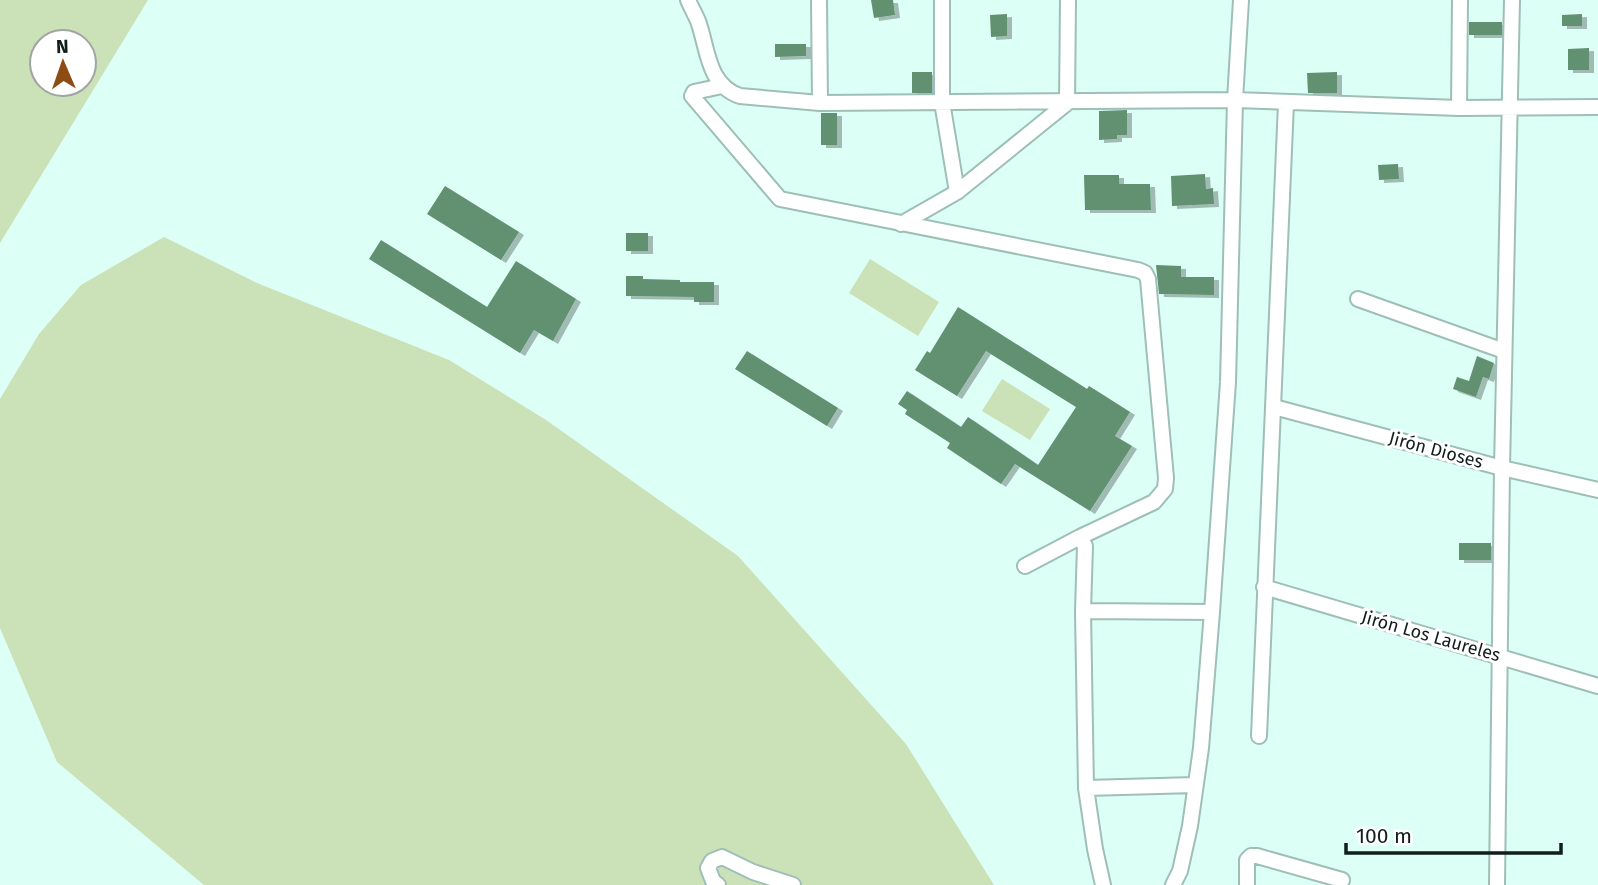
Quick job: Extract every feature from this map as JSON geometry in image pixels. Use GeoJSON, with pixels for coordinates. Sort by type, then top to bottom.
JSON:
{"type":"FeatureCollection","features":[{"type":"Feature","properties":{"kind":"street"},"geometry":{"type":"LineString","coordinates":[[688,0],[698,22],[710,64],[722,86],[740,96],[820,103],[1235,100],[1459,108],[1598,107]]}},
{"type":"Feature","properties":{"kind":"street"},"geometry":{"type":"LineString","coordinates":[[819,0],[820,103]]}},
{"type":"Feature","properties":{"kind":"street"},"geometry":{"type":"LineString","coordinates":[[942,0],[942,102],[957,192]]}},
{"type":"Feature","properties":{"kind":"street"},"geometry":{"type":"LineString","coordinates":[[1067,103],[1068,0]]}},
{"type":"Feature","properties":{"kind":"street"},"geometry":{"type":"LineString","coordinates":[[1173,885],[1180,871],[1190,826],[1201,748],[1212,612],[1228,382],[1235,100],[1241,0]]}},
{"type":"Feature","properties":{"kind":"street"},"geometry":{"type":"LineString","coordinates":[[1459,108],[1460,0]]}},
{"type":"Feature","properties":{"kind":"street"},"geometry":{"type":"LineString","coordinates":[[1497,885],[1512,0]]}},
{"type":"Feature","properties":{"kind":"street"},"geometry":{"type":"LineString","coordinates":[[722,86],[694,92],[692,96],[780,199],[1138,270],[1146,274],[1165,489],[1154,502],[1025,566]]}},
{"type":"Feature","properties":{"kind":"street"},"geometry":{"type":"LineString","coordinates":[[901,224],[957,192],[1067,103]]}},
{"type":"Feature","properties":{"kind":"street"},"geometry":{"type":"LineString","coordinates":[[1259,736],[1286,103]]}},
{"type":"Feature","properties":{"kind":"street"},"geometry":{"type":"LineString","coordinates":[[1358,299],[1504,351]]}},
{"type":"Feature","properties":{"kind":"street","name":"Jirón Dioses"},"geometry":{"type":"LineString","coordinates":[[1274,407],[1502,468],[1598,490]]}},
{"type":"Feature","properties":{"kind":"street"},"geometry":{"type":"LineString","coordinates":[[1080,537],[1085,546],[1083,611],[1086,788],[1103,885]]}},
{"type":"Feature","properties":{"kind":"street","name":"Jirón Los Laureles"},"geometry":{"type":"LineString","coordinates":[[1265,587],[1598,686]]}},
{"type":"Feature","properties":{"kind":"street"},"geometry":{"type":"LineString","coordinates":[[1083,611],[1212,612]]}},
{"type":"Feature","properties":{"kind":"street"},"geometry":{"type":"LineString","coordinates":[[1086,788],[1195,785]]}},
{"type":"Feature","properties":{"kind":"street"},"geometry":{"type":"LineString","coordinates":[[1247,885],[1247,860],[1251,856],[1342,880]]}},
{"type":"Feature","properties":{"kind":"street"},"geometry":{"type":"LineString","coordinates":[[718,885],[713,881],[708,868],[712,861],[722,857],[753,872],[793,885]]}},
{"type":"Feature","properties":{"kind":"green space"},"geometry":{"type":"Polygon","coordinates":[[[0,0],[148,0],[98,82],[98,28],[28,28],[28,98],[88,98],[0,243],[0,0]]]}},
{"type":"Feature","properties":{"kind":"green space"},"geometry":{"type":"Polygon","coordinates":[[[164,237],[257,283],[449,360],[546,420],[738,556],[906,744],[994,885],[204,885],[57,762],[0,628],[0,399],[39,334],[81,285],[164,237]]]}},
{"type":"Feature","properties":{"kind":"green space"},"geometry":{"type":"Polygon","coordinates":[[[870,259],[939,302],[918,336],[849,293],[870,259]]]}},
{"type":"Feature","properties":{"kind":"green space"},"geometry":{"type":"Polygon","coordinates":[[[1002,379],[1050,409],[1030,440],[982,411],[1002,379]]]}},
{"type":"Feature","properties":{"kind":"building"},"geometry":{"type":"Polygon","coordinates":[[[871,0],[893,0],[895,15],[874,18],[871,0]]]}},
{"type":"Feature","properties":{"kind":"building"},"geometry":{"type":"Polygon","coordinates":[[[1007,14],[1007,36],[991,37],[990,15],[1007,14]]]}},
{"type":"Feature","properties":{"kind":"building"},"geometry":{"type":"Polygon","coordinates":[[[1582,14],[1582,26],[1562,26],[1562,15],[1582,14]]]}},
{"type":"Feature","properties":{"kind":"building"},"geometry":{"type":"Polygon","coordinates":[[[1469,22],[1502,22],[1502,35],[1469,35],[1469,22]]]}},
{"type":"Feature","properties":{"kind":"building"},"geometry":{"type":"Polygon","coordinates":[[[775,44],[806,44],[806,56],[775,57],[775,44]]]}},
{"type":"Feature","properties":{"kind":"building"},"geometry":{"type":"Polygon","coordinates":[[[1589,48],[1589,70],[1568,70],[1568,49],[1589,48]]]}},
{"type":"Feature","properties":{"kind":"building"},"geometry":{"type":"Polygon","coordinates":[[[912,72],[932,72],[932,93],[912,93],[912,72]]]}},
{"type":"Feature","properties":{"kind":"building"},"geometry":{"type":"Polygon","coordinates":[[[1337,72],[1337,93],[1308,93],[1307,73],[1337,72]]]}},
{"type":"Feature","properties":{"kind":"building"},"geometry":{"type":"Polygon","coordinates":[[[1127,110],[1127,135],[1117,135],[1117,139],[1099,140],[1099,111],[1127,110]]]}},
{"type":"Feature","properties":{"kind":"building"},"geometry":{"type":"Polygon","coordinates":[[[821,113],[837,113],[837,145],[821,145],[821,113]]]}},
{"type":"Feature","properties":{"kind":"building"},"geometry":{"type":"Polygon","coordinates":[[[1398,164],[1399,179],[1379,180],[1378,165],[1398,164]]]}},
{"type":"Feature","properties":{"kind":"building"},"geometry":{"type":"Polygon","coordinates":[[[1205,174],[1206,189],[1213,188],[1214,204],[1172,206],[1171,176],[1205,174]]]}},
{"type":"Feature","properties":{"kind":"building"},"geometry":{"type":"Polygon","coordinates":[[[1084,175],[1119,175],[1119,184],[1150,184],[1151,210],[1085,210],[1084,175]]]}},
{"type":"Feature","properties":{"kind":"building"},"geometry":{"type":"Polygon","coordinates":[[[445,186],[519,232],[501,260],[427,214],[445,186]]]}},
{"type":"Feature","properties":{"kind":"building"},"geometry":{"type":"Polygon","coordinates":[[[626,233],[648,233],[648,251],[626,251],[626,233]]]}},
{"type":"Feature","properties":{"kind":"building"},"geometry":{"type":"Polygon","coordinates":[[[381,240],[487,307],[516,261],[576,299],[553,341],[534,330],[520,353],[369,259],[381,240]]]}},
{"type":"Feature","properties":{"kind":"building"},"geometry":{"type":"Polygon","coordinates":[[[1156,265],[1181,266],[1181,277],[1214,277],[1214,295],[1159,294],[1156,265]]]}},
{"type":"Feature","properties":{"kind":"building"},"geometry":{"type":"Polygon","coordinates":[[[626,276],[680,282],[714,282],[714,302],[694,302],[694,297],[626,296],[626,276]]]}},
{"type":"Feature","properties":{"kind":"building"},"geometry":{"type":"Polygon","coordinates":[[[958,307],[1087,389],[1089,386],[1130,412],[1115,436],[1132,446],[1090,511],[1015,464],[1001,484],[947,448],[950,443],[905,414],[907,410],[898,404],[907,391],[961,427],[968,417],[1038,465],[1076,407],[986,351],[957,396],[915,370],[927,351],[930,353],[958,307]]]}},
{"type":"Feature","properties":{"kind":"building"},"geometry":{"type":"Polygon","coordinates":[[[747,351],[838,408],[827,426],[735,369],[747,351]]]}},
{"type":"Feature","properties":{"kind":"building"},"geometry":{"type":"Polygon","coordinates":[[[1477,356],[1494,363],[1489,379],[1483,377],[1476,397],[1453,389],[1457,377],[1469,381],[1477,356]]]}},
{"type":"Feature","properties":{"kind":"building"},"geometry":{"type":"Polygon","coordinates":[[[1459,543],[1491,543],[1491,560],[1459,560],[1459,543]]]}}]}
